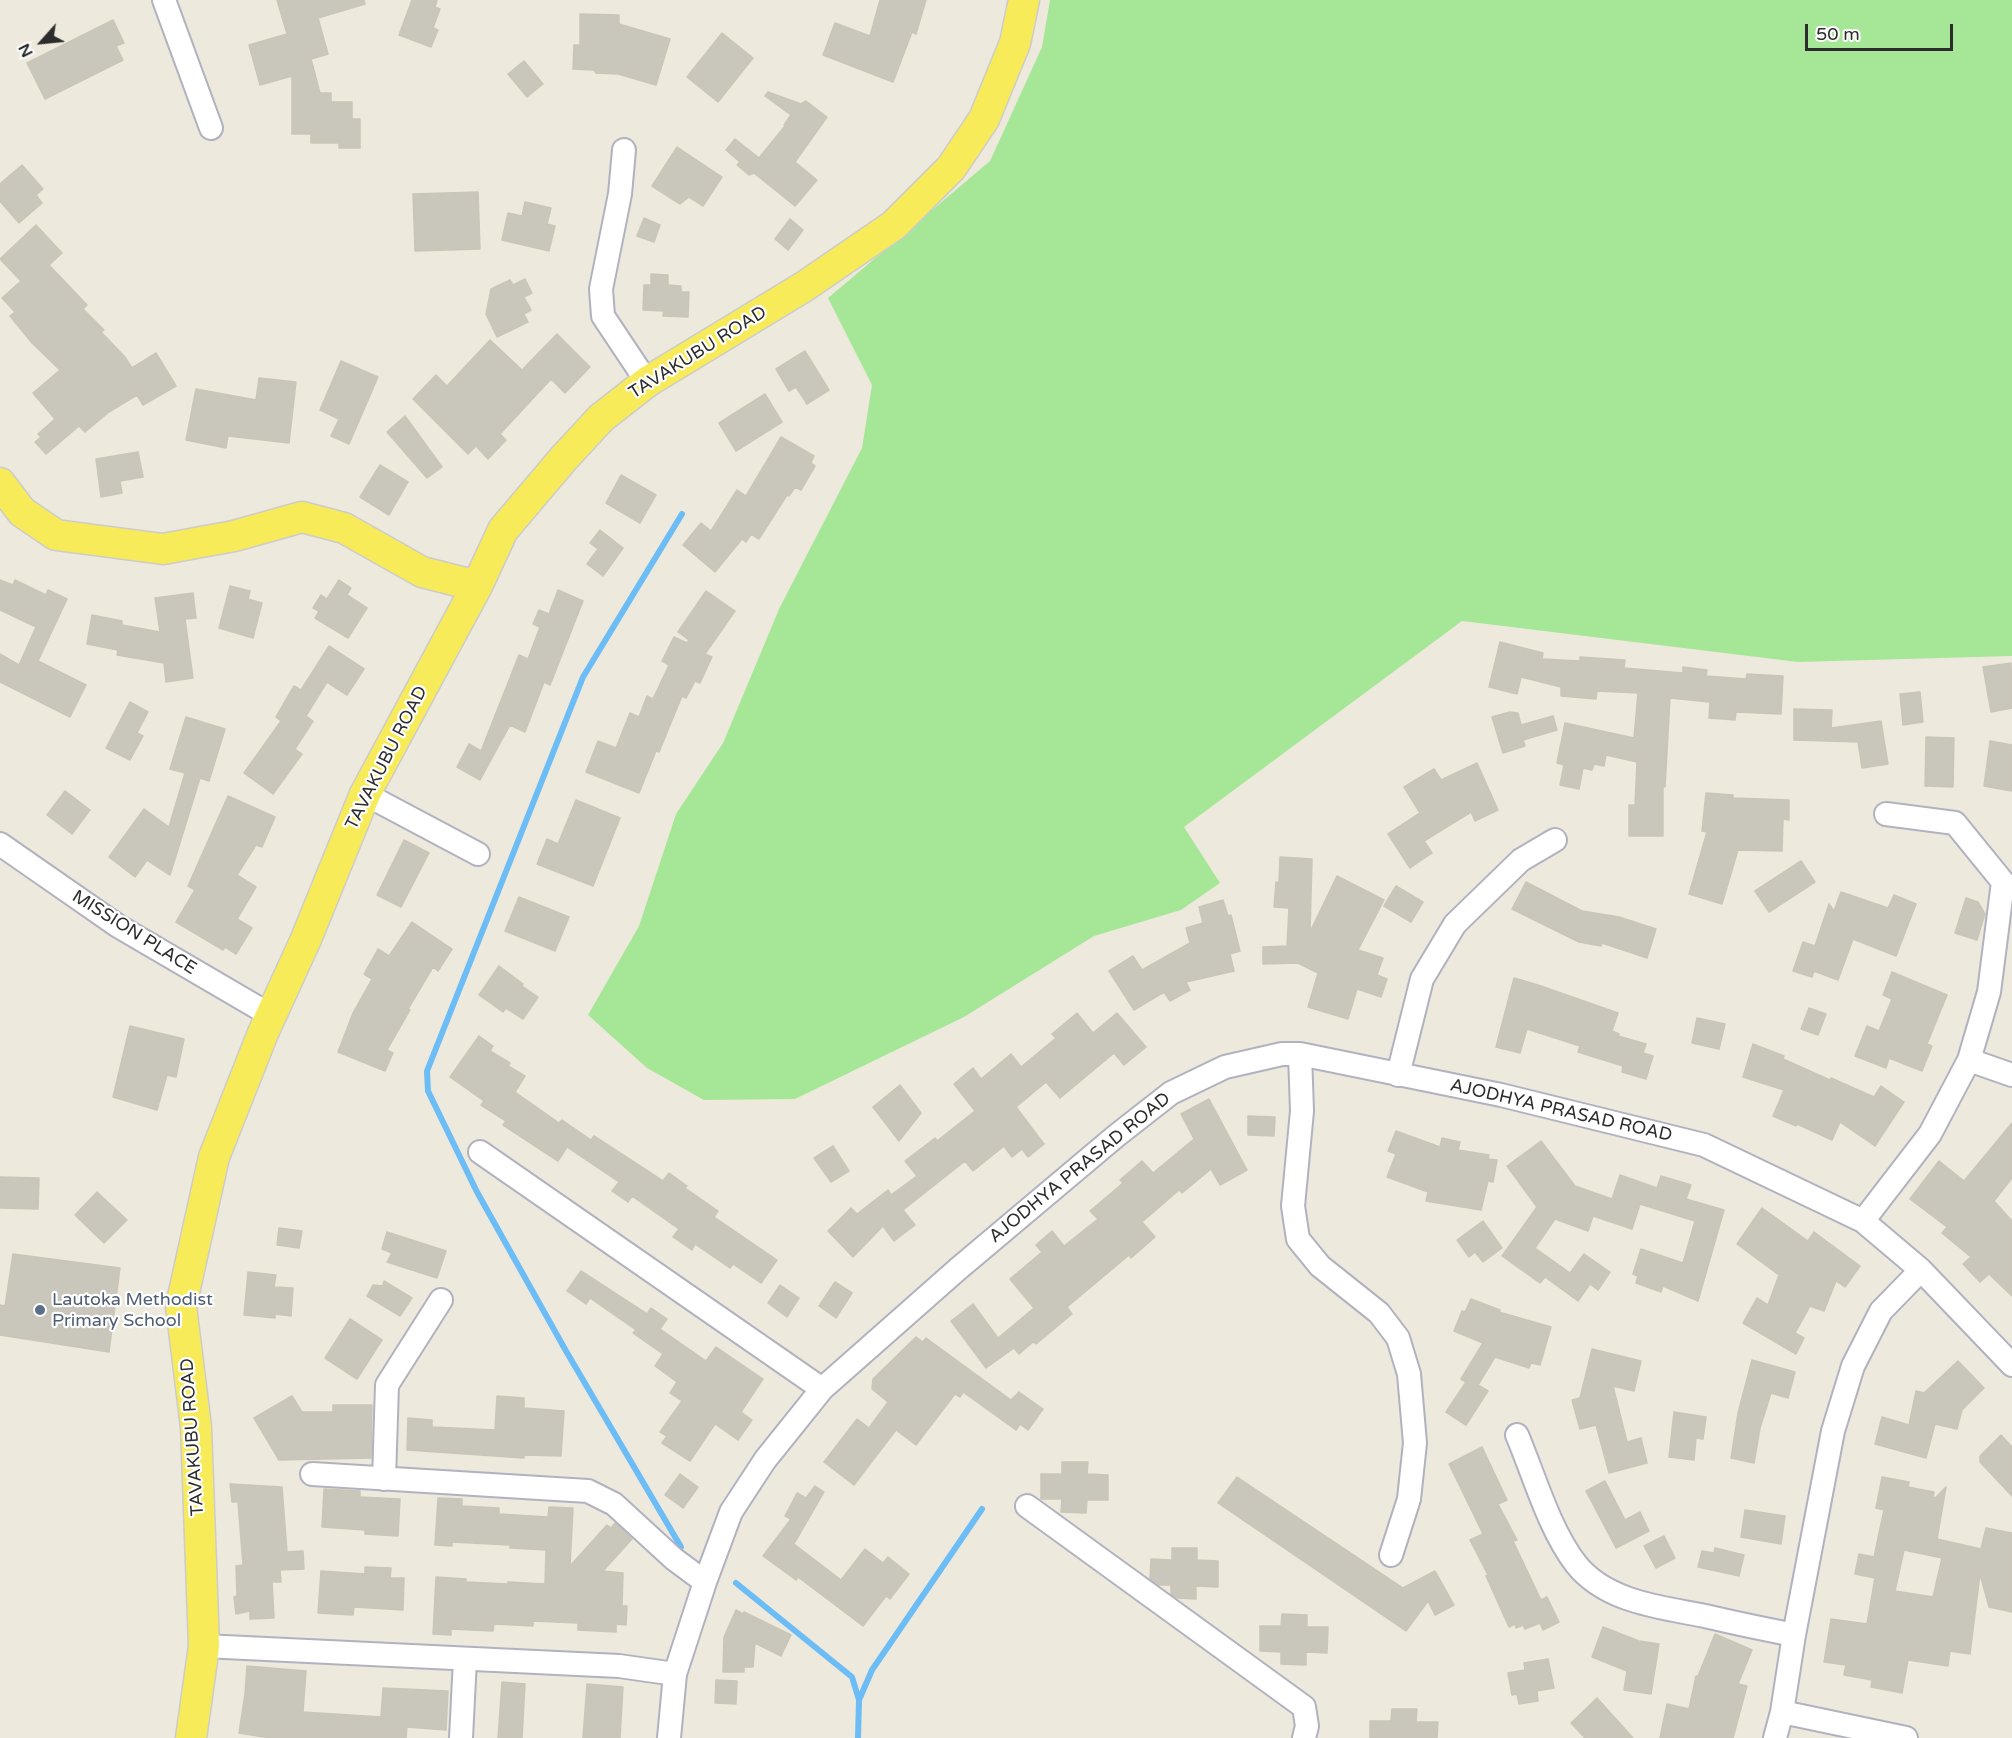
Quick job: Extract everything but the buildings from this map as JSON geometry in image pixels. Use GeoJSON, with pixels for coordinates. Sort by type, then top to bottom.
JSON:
{"type":"FeatureCollection","features":[{"type":"Feature","properties":{"kind":"main road","name":"TAVAKUBU ROAD"},"geometry":{"type":"LineString","coordinates":[[191,1738],[204,1646],[196,1427],[181,1306],[214,1157],[365,794],[477,586],[503,530],[601,418],[646,382],[805,286],[894,225],[951,168],[984,119],[1016,43],[1024,0]]}},
{"type":"Feature","properties":{"kind":"main road"},"geometry":{"type":"LineString","coordinates":[[0,483],[22,512],[56,534],[163,549],[234,536],[302,517],[344,528],[422,572],[477,586]]}},
{"type":"Feature","properties":{"kind":"street"},"geometry":{"type":"LineString","coordinates":[[164,0],[211,128]]}},
{"type":"Feature","properties":{"kind":"street"},"geometry":{"type":"LineString","coordinates":[[624,150],[620,194],[601,289],[603,316],[646,382]]}},
{"type":"Feature","properties":{"kind":"street"},"geometry":{"type":"LineString","coordinates":[[365,794],[478,854]]}},
{"type":"Feature","properties":{"kind":"street"},"geometry":{"type":"LineString","coordinates":[[1863,1221],[1930,1134],[1970,1060],[1989,992],[2004,882],[1954,823],[1886,814]]}},
{"type":"Feature","properties":{"kind":"street"},"geometry":{"type":"LineString","coordinates":[[1398,1075],[1422,979],[1455,924],[1521,860],[1555,840]]}},
{"type":"Feature","properties":{"kind":"street","name":"MISSION PLACE"},"geometry":{"type":"LineString","coordinates":[[0,844],[118,926],[272,1016]]}},
{"type":"Feature","properties":{"kind":"street","name":"AJODHYA PRASAD ROAD"},"geometry":{"type":"LineString","coordinates":[[669,1738],[675,1674],[731,1512],[765,1460],[822,1389],[958,1269],[1116,1136],[1171,1093],[1225,1067],[1282,1054],[1300,1054],[1501,1095],[1704,1145],[1863,1221],[1921,1270],[2012,1365]]}},
{"type":"Feature","properties":{"kind":"street"},"geometry":{"type":"LineString","coordinates":[[1300,1054],[1302,1111],[1293,1206],[1298,1239],[1320,1266],[1379,1313],[1398,1338],[1409,1374],[1415,1443],[1409,1499],[1391,1555]]}},
{"type":"Feature","properties":{"kind":"street"},"geometry":{"type":"LineString","coordinates":[[1970,1060],[2012,1075]]}},
{"type":"Feature","properties":{"kind":"street"},"geometry":{"type":"LineString","coordinates":[[480,1152],[822,1389]]}},
{"type":"Feature","properties":{"kind":"street"},"geometry":{"type":"LineString","coordinates":[[1775,1738],[1782,1712],[1794,1635],[1833,1431],[1853,1366],[1881,1311],[1921,1270]]}},
{"type":"Feature","properties":{"kind":"street"},"geometry":{"type":"LineString","coordinates":[[384,1479],[387,1385],[441,1300]]}},
{"type":"Feature","properties":{"kind":"street"},"geometry":{"type":"LineString","coordinates":[[1517,1435],[1563,1542],[1577,1564],[1605,1589],[1638,1602],[1794,1635]]}},
{"type":"Feature","properties":{"kind":"street"},"geometry":{"type":"LineString","coordinates":[[312,1474],[588,1491],[614,1504],[674,1559],[705,1582]]}},
{"type":"Feature","properties":{"kind":"street"},"geometry":{"type":"LineString","coordinates":[[1027,1506],[1304,1707],[1307,1726],[1304,1738]]}},
{"type":"Feature","properties":{"kind":"street"},"geometry":{"type":"LineString","coordinates":[[204,1646],[619,1666],[675,1674]]}},
{"type":"Feature","properties":{"kind":"street"},"geometry":{"type":"LineString","coordinates":[[461,1738],[465,1659]]}},
{"type":"Feature","properties":{"kind":"street"},"geometry":{"type":"LineString","coordinates":[[1782,1712],[1906,1738]]}},
{"type":"Feature","properties":{"kind":"green space"},"geometry":{"type":"Polygon","coordinates":[[[1050,0],[2012,0],[2012,656],[1798,662],[1462,621],[1184,827],[1220,883],[1181,910],[1094,936],[964,1017],[795,1099],[704,1100],[647,1068],[588,1015],[639,926],[676,814],[723,743],[780,607],[862,448],[872,385],[828,298],[990,161],[1042,47],[1050,0]]]}},
{"type":"Feature","properties":{"kind":"waterway"},"geometry":{"type":"LineString","coordinates":[[681,1547],[566,1351],[477,1192],[428,1091],[427,1071],[583,677],[682,514]]}},
{"type":"Feature","properties":{"kind":"waterway"},"geometry":{"type":"LineString","coordinates":[[859,1700],[872,1670],[982,1509]]}},
{"type":"Feature","properties":{"kind":"waterway"},"geometry":{"type":"LineString","coordinates":[[736,1583],[852,1677],[859,1700],[858,1738]]}},
{"type":"Feature","properties":{"kind":"place","name":"Lautoka Methodist Primary School"},"geometry":{"type":"Point","coordinates":[40,1310]}}]}
